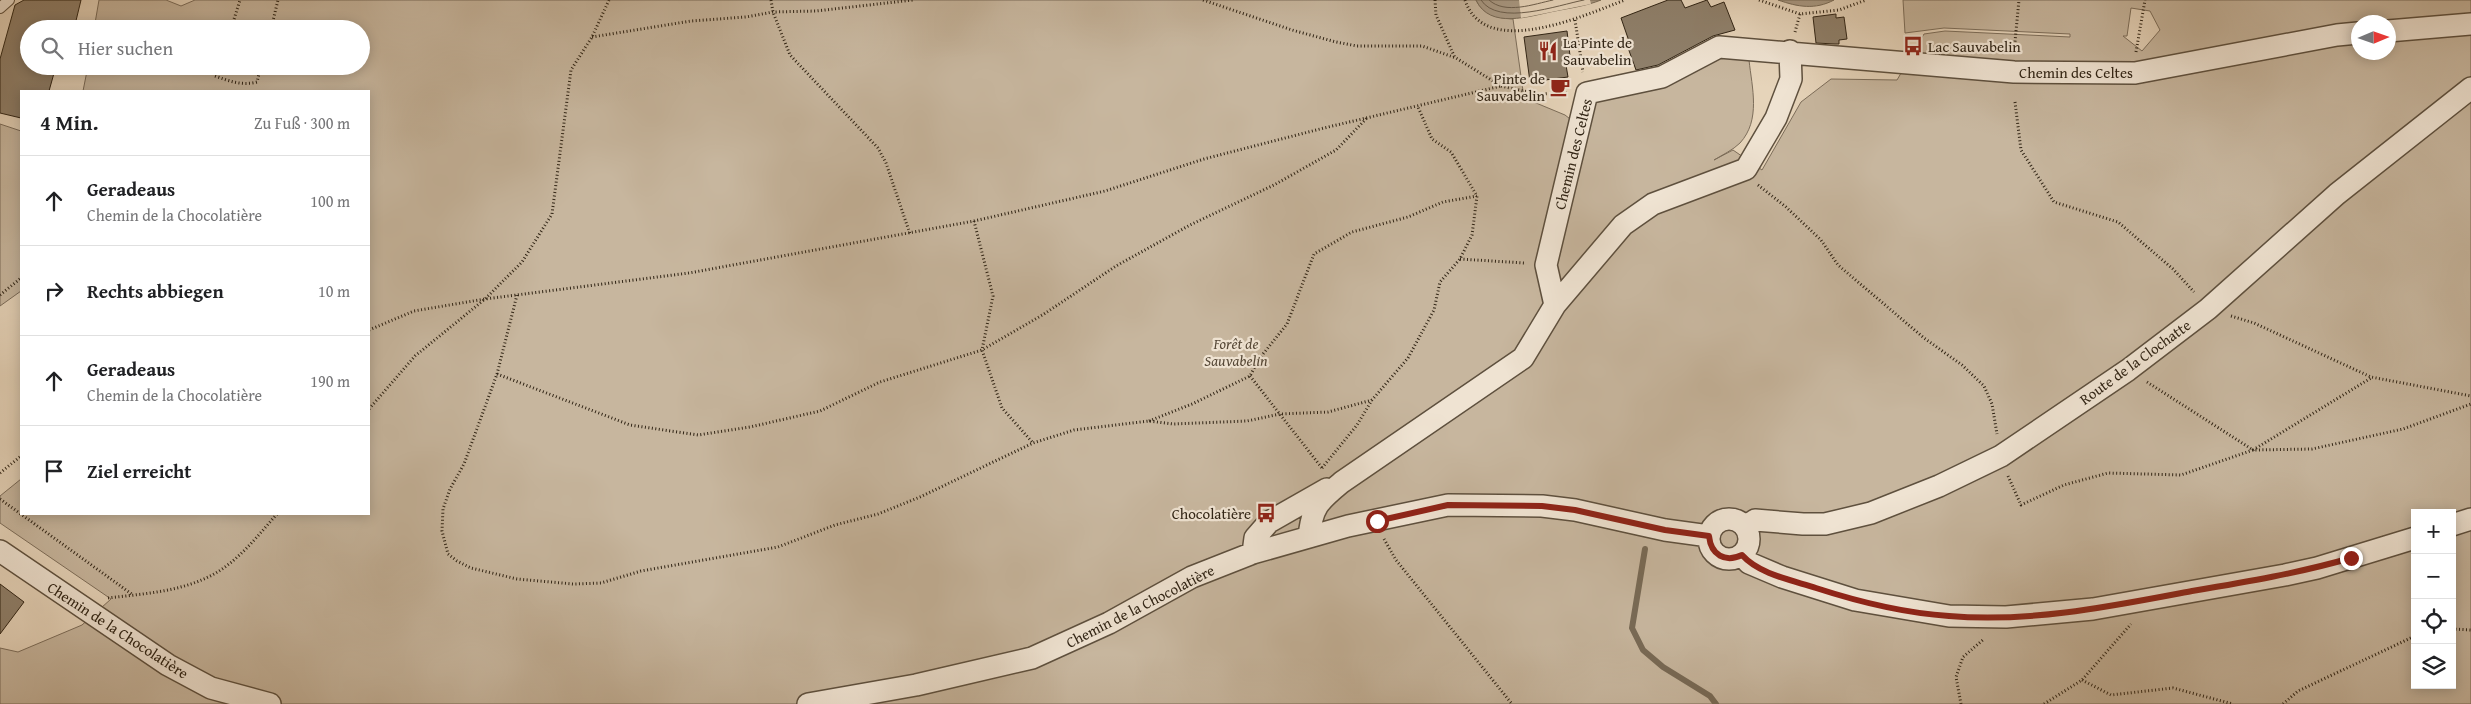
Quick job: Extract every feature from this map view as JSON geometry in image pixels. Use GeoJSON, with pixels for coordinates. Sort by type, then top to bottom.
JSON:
{"type":"FeatureCollection","features":[{"type":"Feature","properties":{"kind":"street"},"geometry":{"type":"LineString","coordinates":[[2396,30],[2471,24]]}},
{"type":"Feature","properties":{"kind":"street","name":"Chemin des Celtes"},"geometry":{"type":"LineString","coordinates":[[1555,305],[1546,265],[1587,93],[1662,77],[1719,47],[2014,72],[2135,73],[2351,34]]}},
{"type":"Feature","properties":{"kind":"street"},"geometry":{"type":"LineString","coordinates":[[1309,537],[1311,521],[1319,502],[1348,478],[1523,358],[1555,305],[1623,225],[1653,204],[1746,169],[1776,118],[1791,79],[1790,52]]}},
{"type":"Feature","properties":{"kind":"street","name":"Route de la Clochatte"},"geometry":{"type":"LineString","coordinates":[[1745,526],[1755,520],[1825,524],[1871,513],[1940,486],[2001,456],[2128,370],[2208,309],[2337,194],[2471,88]]}},
{"type":"Feature","properties":{"kind":"street"},"geometry":{"type":"LineString","coordinates":[[1253,552],[1255,538],[1269,522],[1348,478]]}},
{"type":"Feature","properties":{"kind":"street","name":"Chemin de la Chocolatière"},"geometry":{"type":"LineString","coordinates":[[808,704],[916,685],[1032,658],[1110,623],[1192,577],[1253,552],[1448,505],[1542,506],[1575,510],[1665,530],[1709,536]]}},
{"type":"Feature","properties":{"kind":"street"},"geometry":{"type":"LineString","coordinates":[[1724,519],[1736,520],[1745,526],[1749,536],[1748,546],[1742,555],[1734,558],[1719,556],[1713,551],[1709,536],[1714,525],[1724,519]]}},
{"type":"Feature","properties":{"kind":"street"},"geometry":{"type":"LineString","coordinates":[[2456,525],[2471,520]]}},
{"type":"Feature","properties":{"kind":"street"},"geometry":{"type":"LineString","coordinates":[[1742,555],[1750,563],[1782,577],[1855,600],[1949,616],[2006,617],[2093,609],[2285,574],[2351,558],[2411,539]]}},
{"type":"Feature","properties":{"kind":"street","name":"Chemin de la Chocolatière"},"geometry":{"type":"LineString","coordinates":[[0,551],[168,665],[211,688],[270,704]]}},
{"type":"Feature","properties":{"kind":"lane"},"geometry":{"type":"LineString","coordinates":[[0,8],[9,0]]}},
{"type":"Feature","properties":{"kind":"path"},"geometry":{"type":"LineString","coordinates":[[234,20],[240,0]]}},
{"type":"Feature","properties":{"kind":"path"},"geometry":{"type":"LineString","coordinates":[[273,20],[278,0]]}},
{"type":"Feature","properties":{"kind":"path"},"geometry":{"type":"LineString","coordinates":[[370,407],[415,356],[485,299],[522,262],[552,214],[572,70],[592,37],[609,0]]}},
{"type":"Feature","properties":{"kind":"path"},"geometry":{"type":"LineString","coordinates":[[771,0],[773,12],[790,55],[878,148],[889,171],[910,234]]}},
{"type":"Feature","properties":{"kind":"path"},"geometry":{"type":"LineString","coordinates":[[592,37],[648,27],[746,17],[773,12],[816,11],[912,0]]}},
{"type":"Feature","properties":{"kind":"path"},"geometry":{"type":"LineString","coordinates":[[1203,0],[1312,36],[1357,46],[1422,46],[1456,58],[1501,86],[1538,94],[1587,93],[1575,20]]}},
{"type":"Feature","properties":{"kind":"path"},"geometry":{"type":"LineString","coordinates":[[1435,0],[1436,15],[1456,58]]}},
{"type":"Feature","properties":{"kind":"path"},"geometry":{"type":"LineString","coordinates":[[1465,0],[1469,11],[1484,26],[1496,30],[1533,28],[1575,20],[1625,0]]}},
{"type":"Feature","properties":{"kind":"path"},"geometry":{"type":"LineString","coordinates":[[1759,0],[1800,14],[1839,10],[1866,0]]}},
{"type":"Feature","properties":{"kind":"path"},"geometry":{"type":"LineString","coordinates":[[2014,53],[2019,0]]}},
{"type":"Feature","properties":{"kind":"path"},"geometry":{"type":"LineString","coordinates":[[2135,55],[2145,0]]}},
{"type":"Feature","properties":{"kind":"path"},"geometry":{"type":"LineString","coordinates":[[216,76],[235,83],[251,83],[257,82],[259,75]]}},
{"type":"Feature","properties":{"kind":"path"},"geometry":{"type":"LineString","coordinates":[[370,330],[414,311],[485,299],[689,273],[974,222],[1105,191],[1204,159],[1368,117],[1418,107],[1501,86]]}},
{"type":"Feature","properties":{"kind":"path"},"geometry":{"type":"LineString","coordinates":[[1322,468],[1357,424],[1372,400],[1408,358],[1434,310],[1440,282],[1460,259],[1472,235],[1477,196],[1451,152],[1432,139],[1418,107]]}},
{"type":"Feature","properties":{"kind":"path"},"geometry":{"type":"LineString","coordinates":[[497,374],[630,425],[698,435],[750,427],[820,411],[880,382],[982,350],[1044,314],[1116,266],[1190,226],[1274,185],[1336,150],[1368,117]]}},
{"type":"Feature","properties":{"kind":"path"},"geometry":{"type":"LineString","coordinates":[[1149,421],[1192,404],[1250,376],[1259,359],[1287,324],[1314,254],[1352,232],[1408,217],[1443,202],[1477,196]]}},
{"type":"Feature","properties":{"kind":"path"},"geometry":{"type":"LineString","coordinates":[[974,222],[994,296],[982,350],[1002,408],[1032,443]]}},
{"type":"Feature","properties":{"kind":"path"},"geometry":{"type":"LineString","coordinates":[[1460,259],[1546,265]]}},
{"type":"Feature","properties":{"kind":"path"},"geometry":{"type":"LineString","coordinates":[[0,294],[20,279]]}},
{"type":"Feature","properties":{"kind":"path"},"geometry":{"type":"LineString","coordinates":[[517,295],[497,374],[464,464],[447,496],[443,510],[442,531],[448,554],[457,561],[471,568],[517,579],[573,584],[601,583],[641,571],[778,546],[835,525],[895,508],[1032,443],[1074,430],[1149,421],[1173,424],[1237,421],[1280,414],[1328,412],[1372,400]]}},
{"type":"Feature","properties":{"kind":"path"},"geometry":{"type":"LineString","coordinates":[[2128,370],[2252,450],[2371,377]]}},
{"type":"Feature","properties":{"kind":"path"},"geometry":{"type":"LineString","coordinates":[[1250,376],[1322,468],[1348,478]]}},
{"type":"Feature","properties":{"kind":"path"},"geometry":{"type":"LineString","coordinates":[[0,473],[20,457]]}},
{"type":"Feature","properties":{"kind":"path"},"geometry":{"type":"LineString","coordinates":[[0,499],[20,513]]}},
{"type":"Feature","properties":{"kind":"path"},"geometry":{"type":"LineString","coordinates":[[22,515],[133,595]]}},
{"type":"Feature","properties":{"kind":"path"},"geometry":{"type":"LineString","coordinates":[[75,603],[180,588],[210,576],[228,565],[249,546],[276,515]]}},
{"type":"Feature","properties":{"kind":"path"},"geometry":{"type":"LineString","coordinates":[[1377,521],[1396,560],[1512,704]]}},
{"type":"Feature","properties":{"kind":"path"},"geometry":{"type":"LineString","coordinates":[[2044,704],[2082,680],[2134,620]]}},
{"type":"Feature","properties":{"kind":"path"},"geometry":{"type":"LineString","coordinates":[[2456,629],[2471,630]]}},
{"type":"Feature","properties":{"kind":"path"},"geometry":{"type":"LineString","coordinates":[[1961,704],[1956,677],[1963,657],[1991,634]]}},
{"type":"Feature","properties":{"kind":"path"},"geometry":{"type":"LineString","coordinates":[[2283,704],[2298,691],[2411,638]]}},
{"type":"Feature","properties":{"kind":"path"},"geometry":{"type":"LineString","coordinates":[[2082,680],[2111,695],[2173,688],[2234,704]]}},
{"type":"Feature","properties":{"kind":"green space","name":"Forêt de Sauvabelin"},"geometry":{"type":"Polygon","coordinates":[[[99,0],[166,0],[181,6],[195,0],[1476,0],[1482,9],[1491,15],[1513,19],[1524,98],[1565,115],[1583,129],[1593,106],[1601,98],[1654,77],[1697,63],[1735,57],[1749,60],[1753,93],[1751,124],[1747,134],[1740,143],[1714,160],[1733,150],[1762,170],[1801,102],[1831,79],[1897,80],[1924,34],[1945,31],[2070,37],[2070,34],[1944,28],[1905,33],[1903,0],[2471,0],[2471,704],[0,704],[0,648],[18,652],[82,625],[111,599],[0,523],[0,496],[20,480],[20,515],[370,515],[370,90],[83,90],[86,75],[370,75],[370,20],[96,20],[99,0]],[[2131,8],[2127,36],[2123,36],[2142,51],[2160,30],[2150,11],[2131,8]]]}},
{"type":"Feature","properties":{"kind":"green space"},"geometry":{"type":"Polygon","coordinates":[[[0,124],[20,131],[20,292],[0,306],[0,124]]]}},
{"type":"Feature","properties":{"kind":"water"},"geometry":{"type":"Polygon","coordinates":[[[1476,0],[1601,0],[1578,7],[1511,19],[1491,15],[1482,9],[1476,0]]]}},
{"type":"Feature","properties":{"kind":"water"},"geometry":{"type":"Polygon","coordinates":[[[1778,0],[1834,0],[1820,5],[1806,6],[1778,0]]]}},
{"type":"Feature","properties":{"kind":"pier"},"geometry":{"type":"Polygon","coordinates":[[[1519,0],[1590,0],[1591,4],[1521,18],[1519,0]]]}},
{"type":"Feature","properties":{"kind":"building"},"geometry":{"type":"Polygon","coordinates":[[[24,0],[81,0],[76,20],[20,20],[20,75],[53,75],[49,90],[20,90],[20,118],[0,113],[0,59],[15,5],[24,0]]]}},
{"type":"Feature","properties":{"kind":"building"},"geometry":{"type":"Polygon","coordinates":[[[1668,0],[1681,0],[1685,8],[1707,0],[1711,7],[1724,2],[1735,30],[1713,36],[1658,65],[1636,70],[1627,45],[1630,44],[1621,18],[1668,0]]]}},
{"type":"Feature","properties":{"kind":"building"},"geometry":{"type":"Polygon","coordinates":[[[1836,14],[1836,18],[1844,17],[1847,39],[1839,40],[1839,44],[1816,43],[1813,17],[1836,14]]]}},
{"type":"Feature","properties":{"kind":"building","name":"La Pinte de Sauvabelin"},"geometry":{"type":"Polygon","coordinates":[[[1567,31],[1571,64],[1566,65],[1568,77],[1530,82],[1524,37],[1567,31]]]}},
{"type":"Feature","properties":{"kind":"building"},"geometry":{"type":"Polygon","coordinates":[[[0,584],[24,602],[0,634],[0,584]]]}},
{"type":"Feature","properties":{"kind":"waterway"},"geometry":{"type":"LineString","coordinates":[[1645,549],[1632,628],[1643,650],[1663,667],[1710,696],[1716,704]]}},
{"type":"Feature","properties":{"kind":"place","name":"Lac Sauvabelin"},"geometry":{"type":"Point","coordinates":[1913,46]}},
{"type":"Feature","properties":{"kind":"place","name":"La Pinte de Sauvabelin"},"geometry":{"type":"Point","coordinates":[1548,51]}},
{"type":"Feature","properties":{"kind":"place","name":"Pinte de Sauvabelin"},"geometry":{"type":"Point","coordinates":[1560,87]}},
{"type":"Feature","properties":{"kind":"place","name":"Chocolatière"},"geometry":{"type":"Point","coordinates":[1266,513]}},
{"type":"Feature","properties":{"kind":"route"},"geometry":{"type":"LineString","coordinates":[[1377,521],[1448,505],[1542,506],[1575,510],[1642,523],[1665,530],[1709,536],[1713,551],[1727,559],[1742,555],[1750,563],[1782,577],[1855,600],[1903,610],[1949,616],[2006,617],[2093,609],[2317,568],[2351,558]]}}]}
